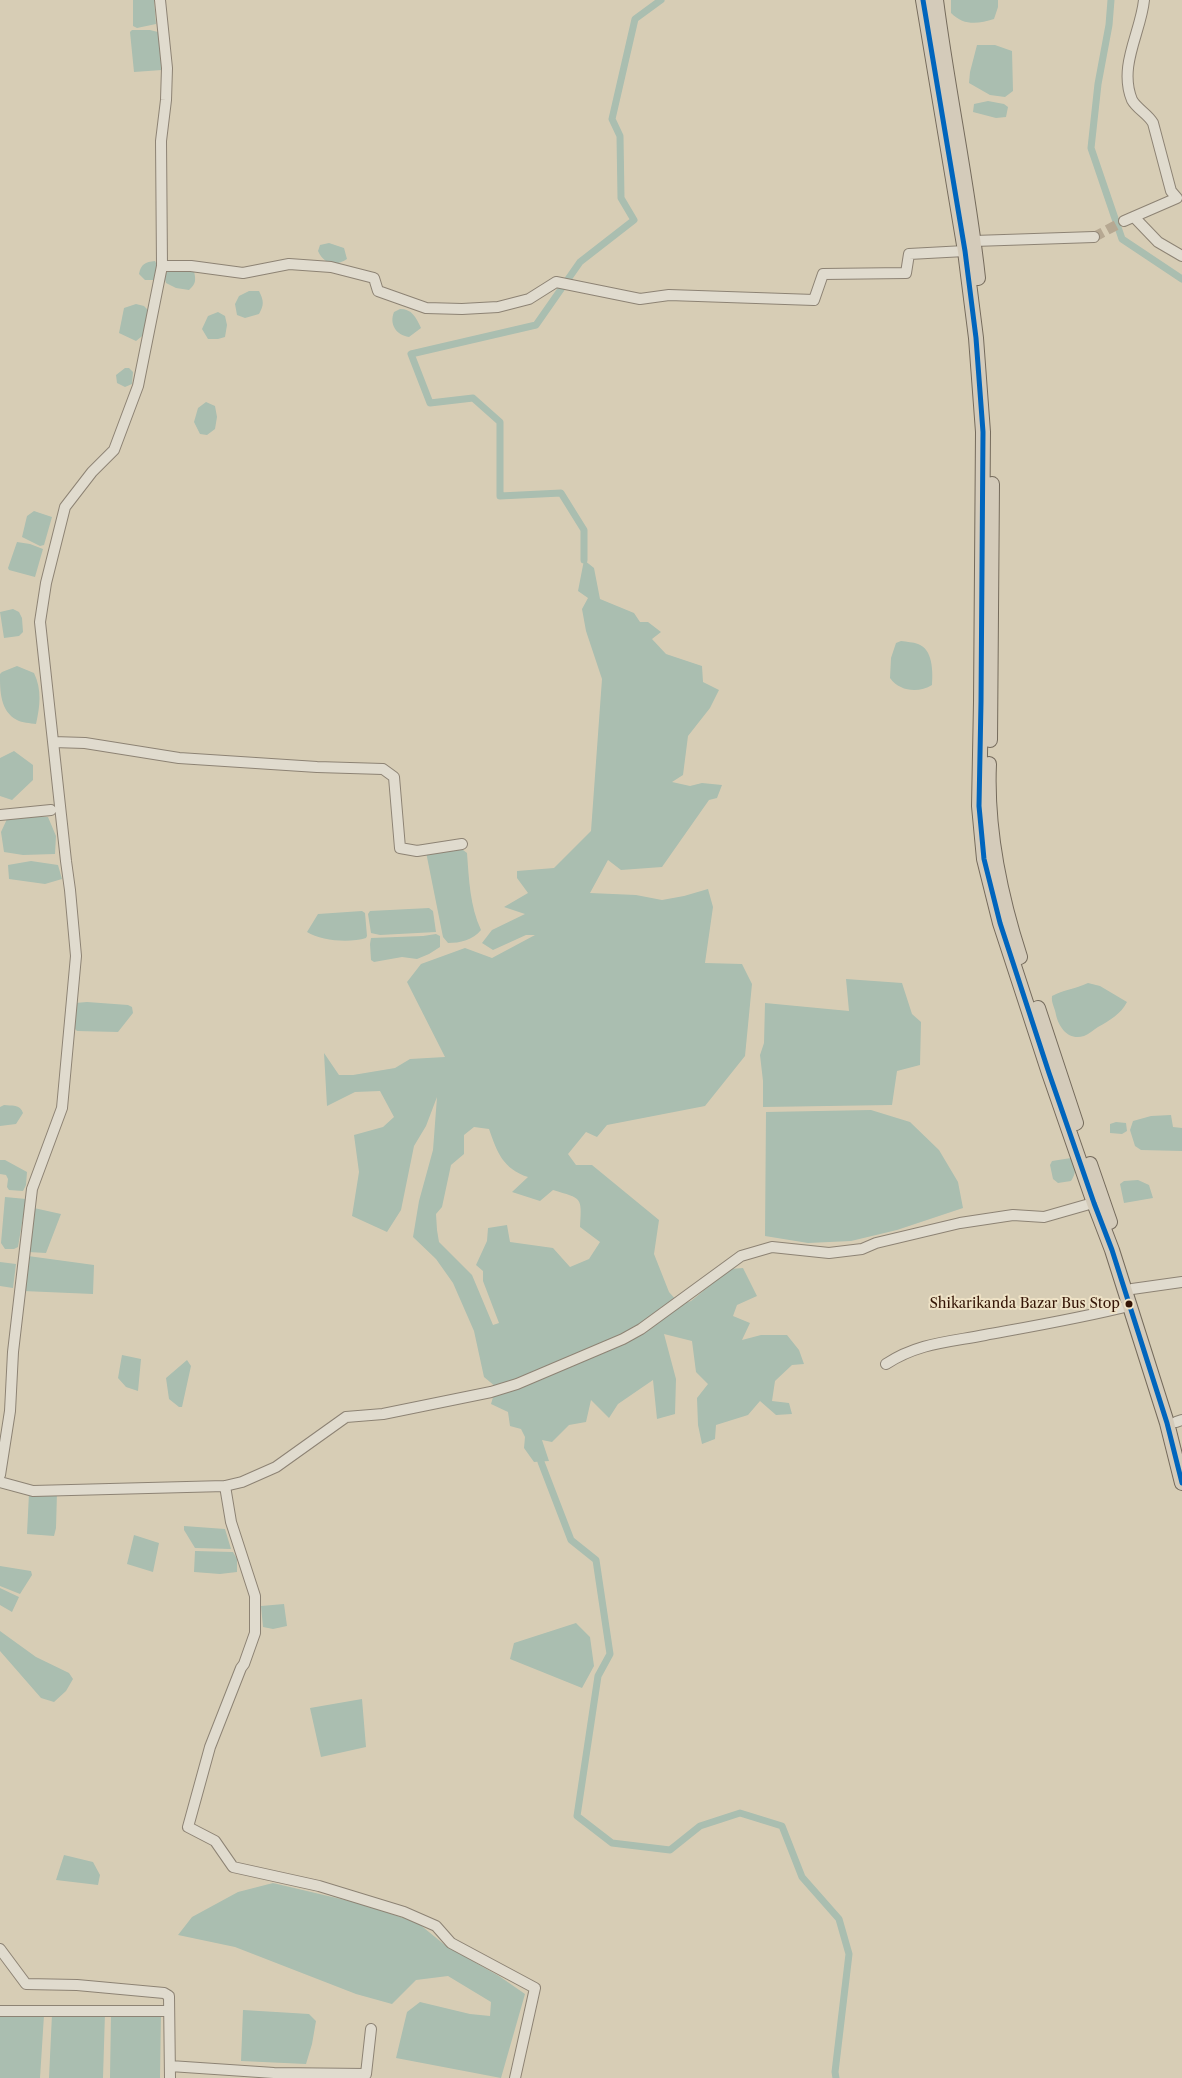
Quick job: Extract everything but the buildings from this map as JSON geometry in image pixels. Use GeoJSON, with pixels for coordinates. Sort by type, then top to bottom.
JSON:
{"type":"FeatureCollection","features":[{"type":"Feature","properties":{"kind":"highway"},"geometry":{"type":"LineString","coordinates":[[923,0],[969,246]]}},
{"type":"Feature","properties":{"kind":"highway"},"geometry":{"type":"LineString","coordinates":[[936,0],[969,246],[983,432],[978,806],[984,859],[1000,923],[1098,1202],[1132,1289],[1179,1421],[1182,1445]]}},
{"type":"Feature","properties":{"kind":"highway"},"geometry":{"type":"LineString","coordinates":[[1098,1202],[1167,1423],[1182,1483]]}},
{"type":"Feature","properties":{"kind":"street"},"geometry":{"type":"LineString","coordinates":[[0,1475],[10,1411],[13,1352],[32,1189],[62,1108],[76,956],[40,622],[46,583],[65,507],[92,472],[114,450],[138,386],[162,266],[161,141],[166,100],[167,68],[160,0]]}},
{"type":"Feature","properties":{"kind":"street"},"geometry":{"type":"LineString","coordinates":[[1124,221],[1177,198],[1171,191],[1153,123],[1150,117],[1133,101],[1129,86],[1130,56],[1144,0]]}},
{"type":"Feature","properties":{"kind":"street"},"geometry":{"type":"LineString","coordinates":[[1134,217],[1158,242],[1182,256]]}},
{"type":"Feature","properties":{"kind":"street"},"geometry":{"type":"LineString","coordinates":[[162,266],[191,266],[243,273],[289,264],[331,267],[374,278],[378,291],[426,308],[498,307],[529,299],[556,282],[640,299],[669,295],[814,300],[824,274],[906,273],[909,254],[969,246],[1094,237]]}},
{"type":"Feature","properties":{"kind":"street"},"geometry":{"type":"LineString","coordinates":[[53,742],[85,743],[180,758],[383,768],[394,777],[400,848],[417,851],[462,844]]}},
{"type":"Feature","properties":{"kind":"street"},"geometry":{"type":"LineString","coordinates":[[0,816],[51,810]]}},
{"type":"Feature","properties":{"kind":"street"},"geometry":{"type":"LineString","coordinates":[[0,1482],[33,1491],[225,1486],[242,1482],[276,1467],[346,1417],[383,1414],[491,1392],[517,1384],[623,1339],[664,1312],[741,1256],[772,1247],[829,1253],[862,1249],[876,1243],[960,1223],[1013,1215],[1044,1217],[1098,1202]]}},
{"type":"Feature","properties":{"kind":"street"},"geometry":{"type":"LineString","coordinates":[[1132,1289],[1182,1282]]}},
{"type":"Feature","properties":{"kind":"street"},"geometry":{"type":"LineString","coordinates":[[886,1364],[904,1353],[928,1344],[1062,1322],[1129,1306]]}},
{"type":"Feature","properties":{"kind":"street"},"geometry":{"type":"LineString","coordinates":[[225,1486],[231,1522],[255,1596],[256,1633],[216,1732],[188,1827],[215,1841],[233,1867],[319,1886],[404,1912],[436,1926],[451,1943],[536,1988],[516,2078]]}},
{"type":"Feature","properties":{"kind":"street"},"geometry":{"type":"LineString","coordinates":[[0,1949],[26,1984],[164,1993],[169,1996],[170,2078]]}},
{"type":"Feature","properties":{"kind":"street"},"geometry":{"type":"LineString","coordinates":[[0,2011],[168,2011]]}},
{"type":"Feature","properties":{"kind":"street"},"geometry":{"type":"LineString","coordinates":[[170,2066],[274,2073],[366,2074],[371,2029]]}},
{"type":"Feature","properties":{"kind":"shaded area"},"geometry":{"type":"Polygon","coordinates":[[[133,0],[154,0],[156,24],[137,28],[133,26],[133,0]]]}},
{"type":"Feature","properties":{"kind":"shaded area"},"geometry":{"type":"Polygon","coordinates":[[[951,0],[998,0],[998,7],[994,19],[971,23],[961,20],[951,13],[951,0]]]}},
{"type":"Feature","properties":{"kind":"shaded area"},"geometry":{"type":"Polygon","coordinates":[[[132,30],[158,32],[162,70],[134,72],[130,32],[132,30]]]}},
{"type":"Feature","properties":{"kind":"shaded area"},"geometry":{"type":"Polygon","coordinates":[[[977,45],[995,45],[1012,51],[1013,91],[1005,97],[990,95],[969,83],[977,45]]]}},
{"type":"Feature","properties":{"kind":"shaded area"},"geometry":{"type":"Polygon","coordinates":[[[988,101],[1004,104],[1008,107],[1006,117],[996,118],[973,112],[974,104],[988,101]]]}},
{"type":"Feature","properties":{"kind":"shaded area"},"geometry":{"type":"Polygon","coordinates":[[[329,243],[344,248],[347,259],[338,263],[330,263],[323,259],[318,251],[320,245],[329,243]]]}},
{"type":"Feature","properties":{"kind":"shaded area"},"geometry":{"type":"Polygon","coordinates":[[[155,261],[159,269],[154,280],[145,280],[139,274],[142,266],[155,261]]]}},
{"type":"Feature","properties":{"kind":"shaded area"},"geometry":{"type":"Polygon","coordinates":[[[183,268],[194,271],[195,282],[189,290],[176,288],[166,283],[164,276],[169,270],[183,268]]]}},
{"type":"Feature","properties":{"kind":"shaded area"},"geometry":{"type":"Polygon","coordinates":[[[249,291],[259,291],[263,305],[259,314],[245,318],[237,315],[235,304],[239,296],[249,291]]]}},
{"type":"Feature","properties":{"kind":"shaded area"},"geometry":{"type":"Polygon","coordinates":[[[136,304],[144,306],[149,311],[146,333],[136,341],[119,333],[124,308],[136,304]]]}},
{"type":"Feature","properties":{"kind":"shaded area"},"geometry":{"type":"Polygon","coordinates":[[[400,309],[408,310],[413,314],[421,328],[409,337],[400,334],[393,325],[394,312],[400,309]]]}},
{"type":"Feature","properties":{"kind":"shaded area"},"geometry":{"type":"Polygon","coordinates":[[[218,312],[225,316],[227,325],[225,337],[208,339],[202,329],[208,316],[218,312]]]}},
{"type":"Feature","properties":{"kind":"shaded area"},"geometry":{"type":"Polygon","coordinates":[[[125,368],[129,368],[133,372],[132,384],[125,387],[117,383],[116,375],[125,368]]]}},
{"type":"Feature","properties":{"kind":"shaded area"},"geometry":{"type":"Polygon","coordinates":[[[206,402],[215,406],[217,417],[215,429],[207,435],[200,434],[194,422],[198,408],[206,402]]]}},
{"type":"Feature","properties":{"kind":"shaded area"},"geometry":{"type":"Polygon","coordinates":[[[34,511],[52,517],[44,545],[40,546],[22,537],[27,516],[34,511]]]}},
{"type":"Feature","properties":{"kind":"shaded area"},"geometry":{"type":"Polygon","coordinates":[[[17,542],[43,549],[35,577],[9,570],[8,568],[17,542]]]}},
{"type":"Feature","properties":{"kind":"shaded area"},"geometry":{"type":"Polygon","coordinates":[[[584,560],[594,568],[600,599],[634,613],[640,622],[648,622],[661,632],[652,639],[666,654],[702,666],[703,682],[719,690],[710,708],[688,736],[683,775],[672,782],[690,786],[702,783],[722,785],[717,798],[709,800],[662,867],[621,870],[608,860],[590,893],[636,895],[662,900],[708,889],[713,907],[705,963],[742,964],[752,984],[745,1056],[705,1106],[607,1125],[597,1137],[586,1132],[568,1154],[576,1165],[592,1165],[659,1220],[654,1254],[669,1292],[677,1301],[685,1303],[691,1301],[730,1269],[743,1268],[757,1296],[737,1305],[733,1316],[750,1323],[742,1340],[761,1335],[787,1335],[799,1350],[804,1364],[792,1365],[775,1381],[772,1401],[789,1403],[792,1414],[776,1415],[760,1401],[748,1415],[716,1425],[715,1439],[702,1444],[698,1425],[697,1398],[708,1384],[696,1372],[692,1341],[664,1334],[676,1379],[675,1414],[657,1419],[653,1380],[618,1404],[609,1418],[591,1400],[586,1422],[569,1425],[552,1442],[542,1440],[549,1461],[534,1462],[524,1448],[525,1437],[521,1429],[510,1426],[508,1412],[491,1404],[496,1387],[484,1377],[474,1331],[453,1283],[436,1259],[413,1237],[419,1201],[433,1150],[437,1097],[426,1126],[414,1146],[401,1210],[387,1232],[352,1216],[359,1172],[354,1135],[383,1127],[394,1117],[380,1091],[355,1092],[327,1106],[324,1053],[339,1075],[353,1075],[395,1068],[410,1059],[445,1057],[407,982],[421,964],[465,948],[492,958],[535,935],[526,935],[493,950],[482,943],[492,930],[525,914],[504,907],[528,893],[517,878],[517,871],[554,868],[591,831],[602,679],[586,631],[582,609],[588,598],[578,591],[584,560]],[[474,1127],[464,1135],[464,1154],[451,1165],[442,1207],[436,1214],[439,1242],[472,1275],[493,1325],[499,1323],[483,1281],[483,1271],[476,1265],[487,1241],[488,1228],[507,1225],[510,1242],[553,1248],[570,1267],[589,1259],[600,1242],[580,1227],[581,1209],[575,1197],[553,1190],[540,1201],[512,1192],[528,1177],[519,1174],[502,1159],[489,1129],[474,1127]]]}},
{"type":"Feature","properties":{"kind":"shaded area"},"geometry":{"type":"Polygon","coordinates":[[[13,609],[19,612],[22,618],[23,632],[19,636],[4,638],[0,612],[13,609]]]}},
{"type":"Feature","properties":{"kind":"shaded area"},"geometry":{"type":"Polygon","coordinates":[[[901,641],[918,644],[927,651],[932,668],[932,685],[927,688],[910,690],[894,683],[890,678],[891,658],[896,643],[901,641]]]}},
{"type":"Feature","properties":{"kind":"shaded area"},"geometry":{"type":"Polygon","coordinates":[[[17,666],[34,673],[37,679],[40,698],[36,724],[21,722],[11,716],[2,700],[0,674],[17,666]]]}},
{"type":"Feature","properties":{"kind":"shaded area"},"geometry":{"type":"Polygon","coordinates":[[[14,751],[33,765],[33,780],[12,800],[0,796],[0,758],[14,751]]]}},
{"type":"Feature","properties":{"kind":"shaded area"},"geometry":{"type":"Polygon","coordinates":[[[32,816],[48,817],[56,836],[55,854],[23,855],[4,852],[1,832],[7,819],[32,816]]]}},
{"type":"Feature","properties":{"kind":"shaded area"},"geometry":{"type":"Polygon","coordinates":[[[446,849],[463,850],[467,853],[472,902],[481,930],[470,939],[462,942],[448,943],[443,937],[426,852],[446,849]]]}},
{"type":"Feature","properties":{"kind":"shaded area"},"geometry":{"type":"Polygon","coordinates":[[[31,861],[58,865],[62,879],[45,884],[9,879],[8,865],[31,861]]]}},
{"type":"Feature","properties":{"kind":"shaded area"},"geometry":{"type":"Polygon","coordinates":[[[429,908],[433,911],[436,932],[380,935],[371,933],[368,914],[370,911],[429,908]]]}},
{"type":"Feature","properties":{"kind":"shaded area"},"geometry":{"type":"Polygon","coordinates":[[[362,911],[365,913],[366,938],[359,940],[336,940],[307,932],[318,914],[362,911]]]}},
{"type":"Feature","properties":{"kind":"shaded area"},"geometry":{"type":"Polygon","coordinates":[[[436,934],[440,936],[440,947],[417,959],[402,957],[374,962],[371,960],[371,938],[436,934]]]}},
{"type":"Feature","properties":{"kind":"shaded area"},"geometry":{"type":"Polygon","coordinates":[[[846,979],[902,983],[912,1014],[921,1022],[920,1065],[897,1071],[892,1105],[763,1107],[760,1055],[764,1043],[765,1003],[849,1011],[846,979]]]}},
{"type":"Feature","properties":{"kind":"shaded area"},"geometry":{"type":"Polygon","coordinates":[[[1088,983],[1100,986],[1127,1002],[1118,1014],[1110,1020],[1086,1035],[1074,1037],[1062,1029],[1057,1020],[1052,996],[1088,983]]]}},
{"type":"Feature","properties":{"kind":"shaded area"},"geometry":{"type":"Polygon","coordinates":[[[75,1003],[128,1005],[132,1007],[133,1013],[118,1032],[77,1031],[74,1028],[75,1003]]]}},
{"type":"Feature","properties":{"kind":"shaded area"},"geometry":{"type":"Polygon","coordinates":[[[4,1105],[15,1106],[22,1110],[23,1113],[16,1124],[0,1126],[0,1107],[4,1105]]]}},
{"type":"Feature","properties":{"kind":"shaded area"},"geometry":{"type":"Polygon","coordinates":[[[871,1110],[910,1122],[939,1150],[958,1182],[963,1208],[897,1230],[851,1241],[808,1243],[765,1236],[766,1112],[871,1110]]]}},
{"type":"Feature","properties":{"kind":"shaded area"},"geometry":{"type":"Polygon","coordinates":[[[1171,1115],[1173,1127],[1182,1128],[1182,1151],[1141,1150],[1135,1146],[1130,1130],[1133,1121],[1151,1116],[1171,1115]]]}},
{"type":"Feature","properties":{"kind":"shaded area"},"geometry":{"type":"Polygon","coordinates":[[[1116,1122],[1126,1123],[1127,1131],[1122,1134],[1110,1133],[1110,1124],[1116,1122]]]}},
{"type":"Feature","properties":{"kind":"shaded area"},"geometry":{"type":"Polygon","coordinates":[[[1071,1158],[1075,1167],[1073,1178],[1071,1181],[1058,1183],[1053,1179],[1050,1165],[1052,1161],[1071,1158]]]}},
{"type":"Feature","properties":{"kind":"shaded area"},"geometry":{"type":"Polygon","coordinates":[[[0,1160],[5,1160],[27,1172],[26,1185],[23,1191],[9,1190],[6,1175],[0,1174],[0,1160]]]}},
{"type":"Feature","properties":{"kind":"shaded area"},"geometry":{"type":"Polygon","coordinates":[[[1138,1180],[1149,1185],[1153,1198],[1124,1203],[1120,1184],[1124,1181],[1138,1180]]]}},
{"type":"Feature","properties":{"kind":"shaded area"},"geometry":{"type":"Polygon","coordinates":[[[5,1197],[26,1199],[18,1247],[14,1249],[5,1249],[1,1243],[5,1197]]]}},
{"type":"Feature","properties":{"kind":"shaded area"},"geometry":{"type":"Polygon","coordinates":[[[34,1208],[61,1214],[46,1253],[28,1252],[34,1208]]]}},
{"type":"Feature","properties":{"kind":"shaded area"},"geometry":{"type":"Polygon","coordinates":[[[28,1256],[94,1265],[93,1294],[23,1291],[28,1256]]]}},
{"type":"Feature","properties":{"kind":"shaded area"},"geometry":{"type":"Polygon","coordinates":[[[0,1262],[16,1264],[13,1288],[0,1286],[0,1262]]]}},
{"type":"Feature","properties":{"kind":"shaded area"},"geometry":{"type":"Polygon","coordinates":[[[122,1355],[141,1359],[138,1391],[126,1387],[118,1378],[122,1355]]]}},
{"type":"Feature","properties":{"kind":"shaded area"},"geometry":{"type":"Polygon","coordinates":[[[187,1360],[191,1366],[182,1407],[179,1407],[169,1399],[166,1378],[187,1360]]]}},
{"type":"Feature","properties":{"kind":"shaded area"},"geometry":{"type":"Polygon","coordinates":[[[57,1492],[54,1536],[27,1534],[29,1493],[57,1492]]]}},
{"type":"Feature","properties":{"kind":"shaded area"},"geometry":{"type":"Polygon","coordinates":[[[184,1526],[225,1529],[231,1549],[195,1548],[184,1530],[184,1526]]]}},
{"type":"Feature","properties":{"kind":"shaded area"},"geometry":{"type":"Polygon","coordinates":[[[134,1535],[159,1543],[153,1572],[127,1564],[134,1535]]]}},
{"type":"Feature","properties":{"kind":"shaded area"},"geometry":{"type":"Polygon","coordinates":[[[195,1551],[233,1552],[237,1559],[237,1572],[220,1574],[194,1572],[195,1551]]]}},
{"type":"Feature","properties":{"kind":"shaded area"},"geometry":{"type":"Polygon","coordinates":[[[0,1566],[31,1571],[32,1575],[20,1594],[0,1586],[0,1566]]]}},
{"type":"Feature","properties":{"kind":"shaded area"},"geometry":{"type":"Polygon","coordinates":[[[0,1588],[19,1597],[12,1612],[0,1605],[0,1588]]]}},
{"type":"Feature","properties":{"kind":"shaded area"},"geometry":{"type":"Polygon","coordinates":[[[284,1604],[287,1626],[273,1629],[263,1627],[261,1606],[284,1604]]]}},
{"type":"Feature","properties":{"kind":"shaded area"},"geometry":{"type":"Polygon","coordinates":[[[576,1623],[590,1637],[594,1666],[582,1688],[510,1659],[514,1643],[576,1623]]]}},
{"type":"Feature","properties":{"kind":"shaded area"},"geometry":{"type":"Polygon","coordinates":[[[0,1631],[36,1657],[69,1673],[73,1679],[66,1691],[54,1702],[41,1698],[0,1651],[0,1631]]]}},
{"type":"Feature","properties":{"kind":"shaded area"},"geometry":{"type":"Polygon","coordinates":[[[362,1699],[366,1747],[321,1757],[310,1708],[362,1699]]]}},
{"type":"Feature","properties":{"kind":"shaded area"},"geometry":{"type":"Polygon","coordinates":[[[64,1855],[93,1862],[100,1875],[98,1885],[56,1880],[64,1855]]]}},
{"type":"Feature","properties":{"kind":"shaded area"},"geometry":{"type":"Polygon","coordinates":[[[273,1883],[362,1904],[418,1923],[446,1946],[499,1976],[525,1994],[501,2078],[396,2058],[407,2012],[420,2002],[470,2014],[490,2016],[491,2002],[448,1976],[416,1980],[392,2004],[356,1994],[235,1947],[178,1935],[192,1917],[238,1892],[273,1883]]]}},
{"type":"Feature","properties":{"kind":"shaded area"},"geometry":{"type":"Polygon","coordinates":[[[243,2010],[309,2014],[316,2021],[306,2064],[241,2061],[243,2010]]]}},
{"type":"Feature","properties":{"kind":"shaded area"},"geometry":{"type":"Polygon","coordinates":[[[105,2013],[103,2078],[49,2078],[52,2014],[105,2013]]]}},
{"type":"Feature","properties":{"kind":"shaded area"},"geometry":{"type":"Polygon","coordinates":[[[0,2014],[44,2015],[40,2078],[0,2078],[0,2014]]]}},
{"type":"Feature","properties":{"kind":"shaded area"},"geometry":{"type":"Polygon","coordinates":[[[111,2014],[161,2014],[160,2078],[110,2078],[111,2014]]]}},
{"type":"Feature","properties":{"kind":"waterway"},"geometry":{"type":"LineString","coordinates":[[584,560],[584,530],[561,493],[500,496],[500,422],[473,398],[430,403],[411,354],[536,325],[580,262],[634,220],[621,198],[620,136],[612,119],[635,19],[661,0]]}},
{"type":"Feature","properties":{"kind":"waterway"},"geometry":{"type":"LineString","coordinates":[[1111,0],[1109,25],[1098,84],[1091,148],[1122,239],[1182,279]]}},
{"type":"Feature","properties":{"kind":"waterway"},"geometry":{"type":"LineString","coordinates":[[541,1462],[571,1540],[596,1560],[610,1654],[598,1676],[577,1816],[612,1843],[670,1850],[700,1826],[740,1813],[782,1826],[802,1877],[839,1919],[849,1954],[835,2072],[836,2078]]}},
{"type":"Feature","properties":{"kind":"tunnel"},"geometry":{"type":"LineString","coordinates":[[1094,237],[1124,221]]}},
{"type":"Feature","properties":{"kind":"transit line"},"geometry":{"type":"LineString","coordinates":[[923,0],[965,251],[976,338],[983,432],[979,806],[984,859],[1000,923],[1049,1073],[1112,1250],[1167,1423],[1182,1483]]}},
{"type":"Feature","properties":{"kind":"place","name":"Shikarikanda Bazar Bus Stop"},"geometry":{"type":"Point","coordinates":[1129,1304]}}]}
